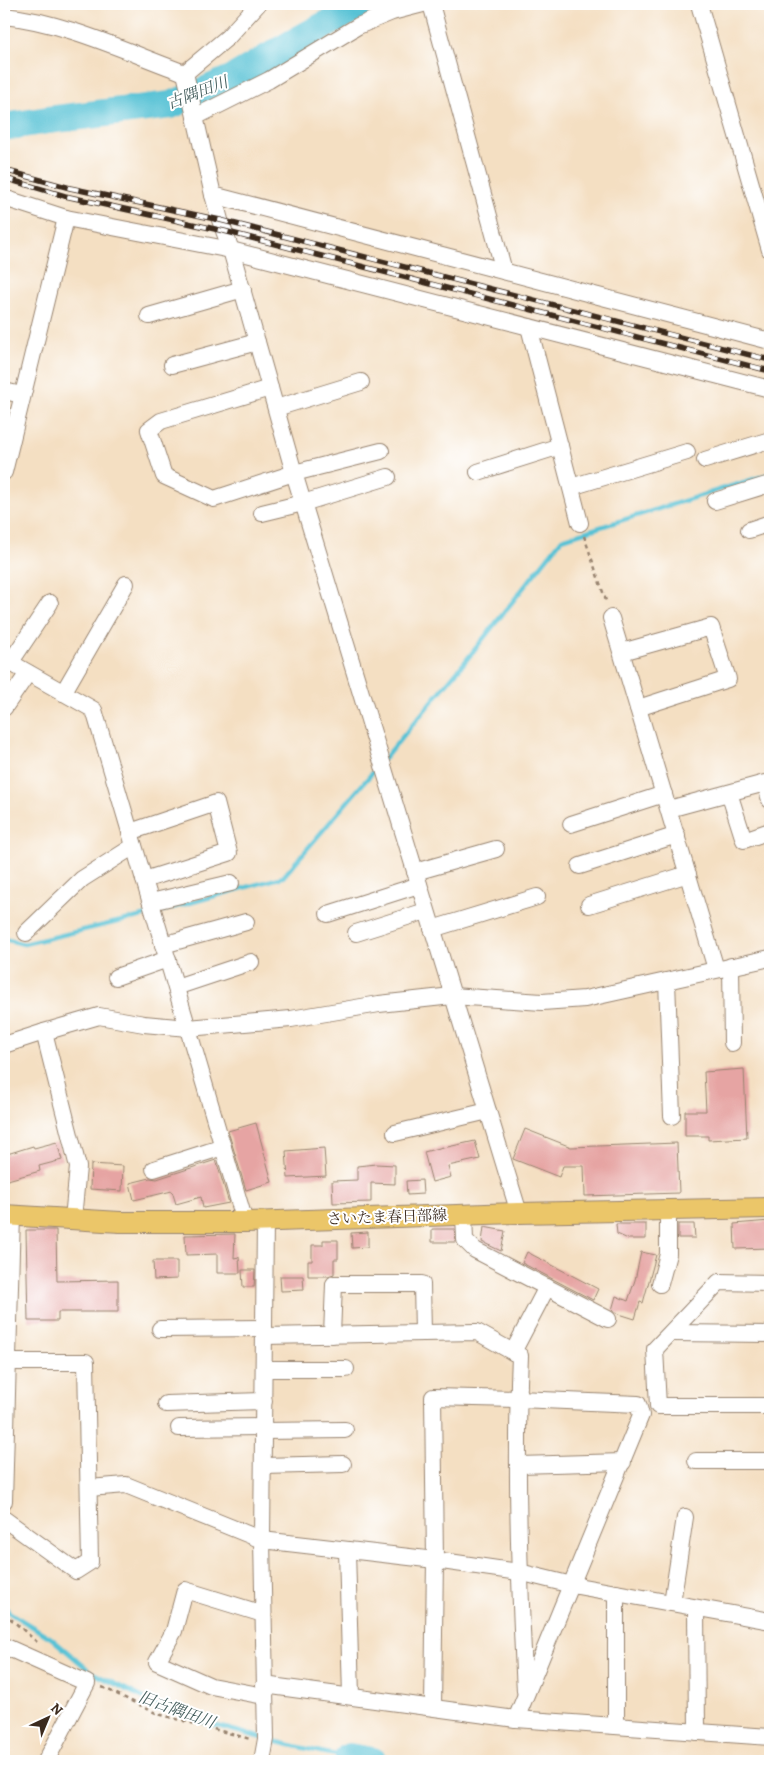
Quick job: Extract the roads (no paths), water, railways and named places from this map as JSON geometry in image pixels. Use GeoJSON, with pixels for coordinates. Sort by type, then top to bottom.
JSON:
{"type":"FeatureCollection","features":[{"type":"Feature","properties":{"kind":"main road","name":"さいたま春日部線"},"geometry":{"type":"LineString","coordinates":[[8,1215],[120,1222],[245,1222],[464,1214],[770,1208]]}},
{"type":"Feature","properties":{"kind":"street"},"geometry":{"type":"LineString","coordinates":[[185,73],[228,36],[258,4]]}},
{"type":"Feature","properties":{"kind":"street"},"geometry":{"type":"LineString","coordinates":[[196,118],[269,80],[358,26],[392,12],[423,4]]}},
{"type":"Feature","properties":{"kind":"street"},"geometry":{"type":"LineString","coordinates":[[431,4],[504,271]]}},
{"type":"Feature","properties":{"kind":"street"},"geometry":{"type":"LineString","coordinates":[[699,4],[770,250]]}},
{"type":"Feature","properties":{"kind":"street"},"geometry":{"type":"LineString","coordinates":[[4,16],[67,29],[185,73]]}},
{"type":"Feature","properties":{"kind":"street"},"geometry":{"type":"LineString","coordinates":[[185,73],[213,195],[231,250],[294,473],[519,1213]]}},
{"type":"Feature","properties":{"kind":"street"},"geometry":{"type":"LineString","coordinates":[[213,195],[770,341]]}},
{"type":"Feature","properties":{"kind":"street"},"geometry":{"type":"LineString","coordinates":[[4,198],[66,218],[231,250],[770,389]]}},
{"type":"Feature","properties":{"kind":"street"},"geometry":{"type":"LineString","coordinates":[[4,472],[66,218]]}},
{"type":"Feature","properties":{"kind":"street"},"geometry":{"type":"LineString","coordinates":[[149,316],[242,289]]}},
{"type":"Feature","properties":{"kind":"street"},"geometry":{"type":"LineString","coordinates":[[529,327],[580,523]]}},
{"type":"Feature","properties":{"kind":"street"},"geometry":{"type":"LineString","coordinates":[[172,365],[257,342]]}},
{"type":"Feature","properties":{"kind":"street"},"geometry":{"type":"LineString","coordinates":[[276,408],[361,382]]}},
{"type":"Feature","properties":{"kind":"street"},"geometry":{"type":"LineString","coordinates":[[270,388],[161,421],[149,430],[164,476],[214,499],[294,473],[381,451]]}},
{"type":"Feature","properties":{"kind":"street"},"geometry":{"type":"LineString","coordinates":[[4,391],[22,396]]}},
{"type":"Feature","properties":{"kind":"street"},"geometry":{"type":"LineString","coordinates":[[705,460],[770,440]]}},
{"type":"Feature","properties":{"kind":"street"},"geometry":{"type":"LineString","coordinates":[[478,472],[560,446]]}},
{"type":"Feature","properties":{"kind":"street"},"geometry":{"type":"LineString","coordinates":[[571,487],[686,452]]}},
{"type":"Feature","properties":{"kind":"street"},"geometry":{"type":"LineString","coordinates":[[262,513],[303,503],[388,477]]}},
{"type":"Feature","properties":{"kind":"street"},"geometry":{"type":"LineString","coordinates":[[715,501],[770,484]]}},
{"type":"Feature","properties":{"kind":"street"},"geometry":{"type":"LineString","coordinates":[[748,530],[770,523]]}},
{"type":"Feature","properties":{"kind":"street"},"geometry":{"type":"LineString","coordinates":[[63,693],[126,584]]}},
{"type":"Feature","properties":{"kind":"street"},"geometry":{"type":"LineString","coordinates":[[50,603],[7,661],[94,710],[245,1222]]}},
{"type":"Feature","properties":{"kind":"street"},"geometry":{"type":"LineString","coordinates":[[611,618],[688,874],[724,967],[732,1043]]}},
{"type":"Feature","properties":{"kind":"street"},"geometry":{"type":"LineString","coordinates":[[622,652],[711,627],[728,680],[638,708]]}},
{"type":"Feature","properties":{"kind":"street"},"geometry":{"type":"LineString","coordinates":[[4,708],[28,673]]}},
{"type":"Feature","properties":{"kind":"street"},"geometry":{"type":"LineString","coordinates":[[571,824],[666,802],[729,793],[764,783],[770,800]]}},
{"type":"Feature","properties":{"kind":"street"},"geometry":{"type":"LineString","coordinates":[[729,793],[744,840],[770,831]]}},
{"type":"Feature","properties":{"kind":"street"},"geometry":{"type":"LineString","coordinates":[[26,933],[82,879],[132,839],[216,804],[230,853],[144,880]]}},
{"type":"Feature","properties":{"kind":"street"},"geometry":{"type":"LineString","coordinates":[[580,866],[677,835]]}},
{"type":"Feature","properties":{"kind":"street"},"geometry":{"type":"LineString","coordinates":[[328,914],[496,849]]}},
{"type":"Feature","properties":{"kind":"street"},"geometry":{"type":"LineString","coordinates":[[589,905],[688,874]]}},
{"type":"Feature","properties":{"kind":"street"},"geometry":{"type":"LineString","coordinates":[[150,902],[232,883]]}},
{"type":"Feature","properties":{"kind":"street"},"geometry":{"type":"LineString","coordinates":[[432,929],[537,896]]}},
{"type":"Feature","properties":{"kind":"street"},"geometry":{"type":"LineString","coordinates":[[356,933],[426,911]]}},
{"type":"Feature","properties":{"kind":"street"},"geometry":{"type":"LineString","coordinates":[[116,977],[166,952],[246,922]]}},
{"type":"Feature","properties":{"kind":"street"},"geometry":{"type":"LineString","coordinates":[[4,1045],[99,1016],[144,1024],[188,1028],[291,1019],[379,1004],[452,996],[542,1002],[584,998],[770,958]]}},
{"type":"Feature","properties":{"kind":"street"},"geometry":{"type":"LineString","coordinates":[[176,987],[251,962]]}},
{"type":"Feature","properties":{"kind":"street"},"geometry":{"type":"LineString","coordinates":[[667,981],[672,1116]]}},
{"type":"Feature","properties":{"kind":"street"},"geometry":{"type":"LineString","coordinates":[[44,1032],[78,1167],[73,1219]]}},
{"type":"Feature","properties":{"kind":"street"},"geometry":{"type":"LineString","coordinates":[[395,1134],[488,1111]]}},
{"type":"Feature","properties":{"kind":"street"},"geometry":{"type":"LineString","coordinates":[[154,1169],[223,1147]]}},
{"type":"Feature","properties":{"kind":"street"},"geometry":{"type":"LineString","coordinates":[[660,1284],[668,1254],[668,1210]]}},
{"type":"Feature","properties":{"kind":"street"},"geometry":{"type":"LineString","coordinates":[[464,1214],[465,1240],[475,1250],[608,1319]]}},
{"type":"Feature","properties":{"kind":"street"},"geometry":{"type":"LineString","coordinates":[[4,1501],[8,1215]]}},
{"type":"Feature","properties":{"kind":"street"},"geometry":{"type":"LineString","coordinates":[[262,1761],[266,1744],[262,1540],[265,1220]]}},
{"type":"Feature","properties":{"kind":"street"},"geometry":{"type":"LineString","coordinates":[[770,1284],[720,1282],[655,1349],[658,1406],[770,1406]]}},
{"type":"Feature","properties":{"kind":"street"},"geometry":{"type":"LineString","coordinates":[[332,1335],[334,1284],[422,1284],[423,1333]]}},
{"type":"Feature","properties":{"kind":"street"},"geometry":{"type":"LineString","coordinates":[[513,1352],[547,1287]]}},
{"type":"Feature","properties":{"kind":"street"},"geometry":{"type":"LineString","coordinates":[[160,1329],[332,1335],[477,1332],[520,1356],[518,1398],[519,1572],[525,1696]]}},
{"type":"Feature","properties":{"kind":"street"},"geometry":{"type":"LineString","coordinates":[[671,1333],[770,1334]]}},
{"type":"Feature","properties":{"kind":"street"},"geometry":{"type":"LineString","coordinates":[[4,1519],[76,1571],[90,1562],[86,1362],[6,1361]]}},
{"type":"Feature","properties":{"kind":"street"},"geometry":{"type":"LineString","coordinates":[[264,1369],[346,1369]]}},
{"type":"Feature","properties":{"kind":"street"},"geometry":{"type":"LineString","coordinates":[[433,1707],[435,1560],[432,1397],[518,1398],[638,1404],[641,1415],[516,1719]]}},
{"type":"Feature","properties":{"kind":"street"},"geometry":{"type":"LineString","coordinates":[[166,1404],[264,1401]]}},
{"type":"Feature","properties":{"kind":"street"},"geometry":{"type":"LineString","coordinates":[[179,1428],[345,1430]]}},
{"type":"Feature","properties":{"kind":"street"},"geometry":{"type":"LineString","coordinates":[[696,1461],[770,1460]]}},
{"type":"Feature","properties":{"kind":"street"},"geometry":{"type":"LineString","coordinates":[[519,1465],[622,1462]]}},
{"type":"Feature","properties":{"kind":"street"},"geometry":{"type":"LineString","coordinates":[[263,1466],[343,1464]]}},
{"type":"Feature","properties":{"kind":"street"},"geometry":{"type":"LineString","coordinates":[[89,1488],[126,1485],[262,1540],[435,1560],[519,1572],[616,1593],[770,1621]]}},
{"type":"Feature","properties":{"kind":"street"},"geometry":{"type":"LineString","coordinates":[[672,1603],[685,1517]]}},
{"type":"Feature","properties":{"kind":"street"},"geometry":{"type":"LineString","coordinates":[[348,1550],[351,1696]]}},
{"type":"Feature","properties":{"kind":"street"},"geometry":{"type":"LineString","coordinates":[[263,1614],[185,1590],[174,1631],[157,1662],[211,1686],[351,1696],[516,1719],[770,1737]]}},
{"type":"Feature","properties":{"kind":"street"},"geometry":{"type":"LineString","coordinates":[[616,1593],[616,1726]]}},
{"type":"Feature","properties":{"kind":"street"},"geometry":{"type":"LineString","coordinates":[[696,1608],[697,1732]]}},
{"type":"Feature","properties":{"kind":"street"},"geometry":{"type":"LineString","coordinates":[[4,1646],[87,1683],[46,1761]]}},
{"type":"Feature","properties":{"kind":"waterway","name":"古隅田川"},"geometry":{"type":"LineString","coordinates":[[4,127],[171,105],[233,78],[354,9],[373,4]]}},
{"type":"Feature","properties":{"kind":"waterway"},"geometry":{"type":"LineString","coordinates":[[384,759],[464,663],[562,539],[770,474]]}},
{"type":"Feature","properties":{"kind":"waterway"},"geometry":{"type":"LineString","coordinates":[[4,939],[24,944],[143,916],[283,877],[379,765]]}},
{"type":"Feature","properties":{"kind":"waterway","name":"旧古隅田川"},"geometry":{"type":"LineString","coordinates":[[4,1606],[10,1613],[51,1638],[91,1672],[160,1706],[203,1722],[262,1738]]}},
{"type":"Feature","properties":{"kind":"waterway","name":"旧古隅田川"},"geometry":{"type":"LineString","coordinates":[[269,1740],[349,1757]]}},
{"type":"Feature","properties":{"kind":"waterway","name":"旧古隅田川"},"geometry":{"type":"LineString","coordinates":[[337,1761],[348,1757]]}},
{"type":"Feature","properties":{"kind":"waterway","name":"旧古隅田川"},"geometry":{"type":"LineString","coordinates":[[349,1757],[373,1761]]}},
{"type":"Feature","properties":{"kind":"railway"},"geometry":{"type":"LineString","coordinates":[[4,170],[70,188],[220,220],[770,360]]}},
{"type":"Feature","properties":{"kind":"railway"},"geometry":{"type":"LineString","coordinates":[[4,178],[65,196],[224,231],[770,371]]}}]}
